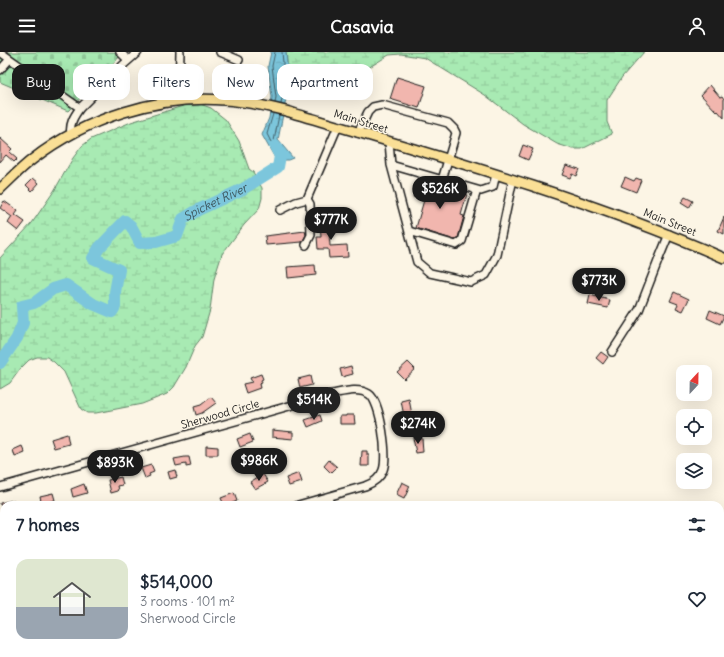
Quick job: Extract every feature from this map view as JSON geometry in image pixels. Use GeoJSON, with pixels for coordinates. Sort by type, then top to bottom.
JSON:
{"type":"FeatureCollection","features":[{"type":"Feature","properties":{"kind":"main road","name":"Main Street"},"geometry":{"type":"LineString","coordinates":[[0,190],[33,159],[71,134],[127,111],[180,100]]}},
{"type":"Feature","properties":{"kind":"main road","name":"Main Street"},"geometry":{"type":"LineString","coordinates":[[204,100],[223,100],[268,106],[513,179],[573,198],[669,234],[724,258]]}},
{"type":"Feature","properties":{"kind":"street"},"geometry":{"type":"LineString","coordinates":[[0,52],[80,108]]}},
{"type":"Feature","properties":{"kind":"street"},"geometry":{"type":"LineString","coordinates":[[120,52],[128,60]]}},
{"type":"Feature","properties":{"kind":"street"},"geometry":{"type":"LineString","coordinates":[[71,134],[70,128],[72,121],[80,108],[138,52]]}},
{"type":"Feature","properties":{"kind":"street"},"geometry":{"type":"LineString","coordinates":[[180,52],[180,64]]}},
{"type":"Feature","properties":{"kind":"street"},"geometry":{"type":"LineString","coordinates":[[220,52],[239,60]]}},
{"type":"Feature","properties":{"kind":"street"},"geometry":{"type":"LineString","coordinates":[[0,70],[10,60]]}},
{"type":"Feature","properties":{"kind":"street"},"geometry":{"type":"LineString","coordinates":[[358,133],[368,112],[373,107],[382,105],[448,123],[456,133],[442,180]]}},
{"type":"Feature","properties":{"kind":"street"},"geometry":{"type":"LineString","coordinates":[[307,199],[338,126]]}},
{"type":"Feature","properties":{"kind":"street"},"geometry":{"type":"LineString","coordinates":[[389,142],[391,165],[417,262],[430,273],[471,282],[486,275],[496,255],[513,179]]}},
{"type":"Feature","properties":{"kind":"street"},"geometry":{"type":"LineString","coordinates":[[391,165],[481,191],[493,187],[496,174]]}},
{"type":"Feature","properties":{"kind":"street"},"geometry":{"type":"LineString","coordinates":[[409,231],[456,244],[462,242],[477,190]]}},
{"type":"Feature","properties":{"kind":"street"},"geometry":{"type":"LineString","coordinates":[[280,210],[296,202],[307,199]]}},
{"type":"Feature","properties":{"kind":"street"},"geometry":{"type":"LineString","coordinates":[[306,245],[311,235],[310,204],[307,199]]}},
{"type":"Feature","properties":{"kind":"street"},"geometry":{"type":"LineString","coordinates":[[612,352],[639,310],[669,234]]}},
{"type":"Feature","properties":{"kind":"street","name":"Sherwood Circle"},"geometry":{"type":"LineString","coordinates":[[0,487],[332,394],[347,391],[362,391],[369,394],[377,407],[383,443],[384,458],[382,472],[378,479],[372,484],[313,501]]}},
{"type":"Feature","properties":{"kind":"street"},"geometry":{"type":"LineString","coordinates":[[328,497],[329,501]]}},
{"type":"Feature","properties":{"kind":"green space"},"geometry":{"type":"Polygon","coordinates":[[[0,52],[124,52],[113,64],[73,64],[73,100],[78,100],[68,111],[42,100],[65,100],[65,64],[12,64],[12,87],[0,82],[0,52]]]}},
{"type":"Feature","properties":{"kind":"green space"},"geometry":{"type":"Polygon","coordinates":[[[286,52],[644,52],[622,77],[607,100],[607,122],[612,134],[582,149],[573,149],[557,144],[523,124],[485,95],[425,58],[401,54],[389,55],[373,65],[287,64],[286,52]]]}},
{"type":"Feature","properties":{"kind":"green space"},"geometry":{"type":"Polygon","coordinates":[[[200,104],[211,108],[226,120],[239,141],[249,169],[253,172],[262,188],[262,198],[259,209],[244,225],[222,254],[214,279],[210,310],[202,337],[195,346],[186,367],[174,387],[167,394],[142,404],[96,413],[87,413],[81,409],[64,372],[47,357],[37,357],[29,360],[10,383],[0,389],[0,258],[32,223],[54,191],[73,158],[82,146],[91,139],[131,122],[183,106],[200,104]]]}},
{"type":"Feature","properties":{"kind":"water"},"geometry":{"type":"Polygon","coordinates":[[[271,52],[286,52],[287,64],[277,64],[277,100],[286,100],[278,140],[293,158],[288,160],[276,160],[262,135],[269,118],[272,97],[268,64],[271,52]]]}},
{"type":"Feature","properties":{"kind":"building"},"geometry":{"type":"Polygon","coordinates":[[[397,77],[426,86],[419,108],[390,99],[397,77]]]}},
{"type":"Feature","properties":{"kind":"building"},"geometry":{"type":"Polygon","coordinates":[[[710,85],[720,97],[722,96],[724,99],[724,118],[701,95],[710,85]]]}},
{"type":"Feature","properties":{"kind":"building"},"geometry":{"type":"Polygon","coordinates":[[[0,138],[12,149],[9,152],[17,159],[14,162],[6,155],[0,162],[0,138]]]}},
{"type":"Feature","properties":{"kind":"building"},"geometry":{"type":"Polygon","coordinates":[[[523,145],[533,149],[528,160],[519,156],[523,145]]]}},
{"type":"Feature","properties":{"kind":"building"},"geometry":{"type":"Polygon","coordinates":[[[566,165],[579,169],[576,176],[572,174],[570,178],[562,175],[566,165]]]}},
{"type":"Feature","properties":{"kind":"building"},"geometry":{"type":"Polygon","coordinates":[[[625,177],[634,181],[636,178],[641,180],[636,192],[621,186],[625,177]]]}},
{"type":"Feature","properties":{"kind":"building"},"geometry":{"type":"Polygon","coordinates":[[[33,178],[39,183],[32,191],[26,185],[33,178]]]}},
{"type":"Feature","properties":{"kind":"building"},"geometry":{"type":"Polygon","coordinates":[[[418,180],[467,194],[461,215],[464,216],[458,238],[455,240],[416,228],[424,200],[413,197],[418,180]]]}},
{"type":"Feature","properties":{"kind":"building"},"geometry":{"type":"Polygon","coordinates":[[[685,197],[693,201],[689,208],[681,203],[685,197]]]}},
{"type":"Feature","properties":{"kind":"building"},"geometry":{"type":"Polygon","coordinates":[[[4,201],[18,211],[15,215],[25,222],[18,231],[8,223],[12,217],[0,208],[4,201]]]}},
{"type":"Feature","properties":{"kind":"building"},"geometry":{"type":"Polygon","coordinates":[[[724,217],[724,234],[718,231],[724,217]]]}},
{"type":"Feature","properties":{"kind":"building"},"geometry":{"type":"Polygon","coordinates":[[[338,222],[339,229],[329,230],[330,246],[347,245],[348,257],[329,258],[328,249],[318,249],[317,237],[321,237],[320,223],[338,222]]]}},
{"type":"Feature","properties":{"kind":"building"},"geometry":{"type":"Polygon","coordinates":[[[305,231],[306,235],[302,242],[266,245],[265,236],[305,231]]]}},
{"type":"Feature","properties":{"kind":"building"},"geometry":{"type":"Polygon","coordinates":[[[315,265],[316,275],[288,278],[287,267],[315,265]]]}},
{"type":"Feature","properties":{"kind":"building"},"geometry":{"type":"Polygon","coordinates":[[[674,292],[689,299],[683,311],[676,308],[678,304],[670,301],[674,292]]]}},
{"type":"Feature","properties":{"kind":"building"},"geometry":{"type":"Polygon","coordinates":[[[590,295],[610,300],[608,308],[588,304],[590,295]]]}},
{"type":"Feature","properties":{"kind":"building"},"geometry":{"type":"Polygon","coordinates":[[[710,310],[724,316],[720,324],[707,318],[710,310]]]}},
{"type":"Feature","properties":{"kind":"building"},"geometry":{"type":"Polygon","coordinates":[[[601,352],[608,357],[603,364],[596,358],[601,352]]]}},
{"type":"Feature","properties":{"kind":"building"},"geometry":{"type":"Polygon","coordinates":[[[408,362],[415,369],[404,379],[397,372],[408,362]]]}},
{"type":"Feature","properties":{"kind":"building"},"geometry":{"type":"Polygon","coordinates":[[[351,366],[353,374],[342,377],[340,369],[351,366]]]}},
{"type":"Feature","properties":{"kind":"building"},"geometry":{"type":"Polygon","coordinates":[[[261,374],[263,379],[261,380],[262,383],[259,384],[260,388],[246,393],[243,384],[252,382],[250,378],[261,374]]]}},
{"type":"Feature","properties":{"kind":"building"},"geometry":{"type":"Polygon","coordinates":[[[310,376],[312,385],[300,388],[298,379],[310,376]]]}},
{"type":"Feature","properties":{"kind":"building"},"geometry":{"type":"Polygon","coordinates":[[[211,397],[216,403],[202,413],[196,415],[194,407],[201,405],[211,397]]]}},
{"type":"Feature","properties":{"kind":"building"},"geometry":{"type":"Polygon","coordinates":[[[409,399],[413,420],[405,421],[401,401],[409,399]]]}},
{"type":"Feature","properties":{"kind":"building"},"geometry":{"type":"Polygon","coordinates":[[[320,415],[322,421],[308,427],[305,420],[320,415]]]}},
{"type":"Feature","properties":{"kind":"building"},"geometry":{"type":"Polygon","coordinates":[[[354,415],[355,424],[340,424],[340,416],[354,415]]]}},
{"type":"Feature","properties":{"kind":"building"},"geometry":{"type":"Polygon","coordinates":[[[272,430],[293,432],[293,439],[272,437],[272,430]]]}},
{"type":"Feature","properties":{"kind":"building"},"geometry":{"type":"Polygon","coordinates":[[[67,434],[69,444],[54,448],[51,439],[67,434]]]}},
{"type":"Feature","properties":{"kind":"building"},"geometry":{"type":"Polygon","coordinates":[[[250,434],[253,442],[240,447],[237,439],[250,434]]]}},
{"type":"Feature","properties":{"kind":"building"},"geometry":{"type":"Polygon","coordinates":[[[413,438],[422,438],[423,452],[416,453],[413,438]]]}},
{"type":"Feature","properties":{"kind":"building"},"geometry":{"type":"Polygon","coordinates":[[[22,446],[25,453],[15,457],[13,450],[22,446]]]}},
{"type":"Feature","properties":{"kind":"building"},"geometry":{"type":"Polygon","coordinates":[[[206,446],[218,447],[218,455],[206,455],[206,446]]]}},
{"type":"Feature","properties":{"kind":"building"},"geometry":{"type":"Polygon","coordinates":[[[362,451],[367,451],[367,455],[369,455],[369,466],[361,466],[362,451]]]}},
{"type":"Feature","properties":{"kind":"building"},"geometry":{"type":"Polygon","coordinates":[[[189,457],[191,466],[186,467],[186,464],[176,466],[174,459],[189,457]]]}},
{"type":"Feature","properties":{"kind":"building"},"geometry":{"type":"Polygon","coordinates":[[[329,460],[337,467],[331,473],[324,466],[329,460]]]}},
{"type":"Feature","properties":{"kind":"building"},"geometry":{"type":"Polygon","coordinates":[[[151,465],[154,472],[145,478],[141,468],[151,465]]]}},
{"type":"Feature","properties":{"kind":"building"},"geometry":{"type":"Polygon","coordinates":[[[175,470],[177,477],[170,479],[168,472],[175,470]]]}},
{"type":"Feature","properties":{"kind":"building"},"geometry":{"type":"Polygon","coordinates":[[[299,473],[302,482],[289,486],[286,478],[299,473]]]}},
{"type":"Feature","properties":{"kind":"building"},"geometry":{"type":"Polygon","coordinates":[[[263,474],[268,482],[255,489],[250,482],[263,474]]]}},
{"type":"Feature","properties":{"kind":"building"},"geometry":{"type":"Polygon","coordinates":[[[121,477],[123,485],[118,486],[118,491],[111,493],[108,480],[121,477]]]}},
{"type":"Feature","properties":{"kind":"building"},"geometry":{"type":"Polygon","coordinates":[[[402,482],[410,486],[404,499],[396,495],[402,482]]]}},
{"type":"Feature","properties":{"kind":"building"},"geometry":{"type":"Polygon","coordinates":[[[84,484],[87,493],[73,497],[71,489],[84,484]]]}},
{"type":"Feature","properties":{"kind":"building"},"geometry":{"type":"Polygon","coordinates":[[[53,493],[55,500],[41,501],[40,496],[53,493]]]}},
{"type":"Feature","properties":{"kind":"building"},"geometry":{"type":"Polygon","coordinates":[[[234,493],[237,501],[222,501],[221,498],[234,493]]]}},
{"type":"Feature","properties":{"kind":"waterway","name":"Spicket River"},"geometry":{"type":"LineString","coordinates":[[0,363],[17,338],[23,323],[22,306],[34,303],[53,289],[66,285],[93,304],[112,312],[115,307],[115,292],[119,270],[93,258],[99,248],[125,221],[131,226],[140,243],[156,242],[177,236],[183,219],[198,210],[243,189],[278,167],[280,156],[275,146]]}}]}
